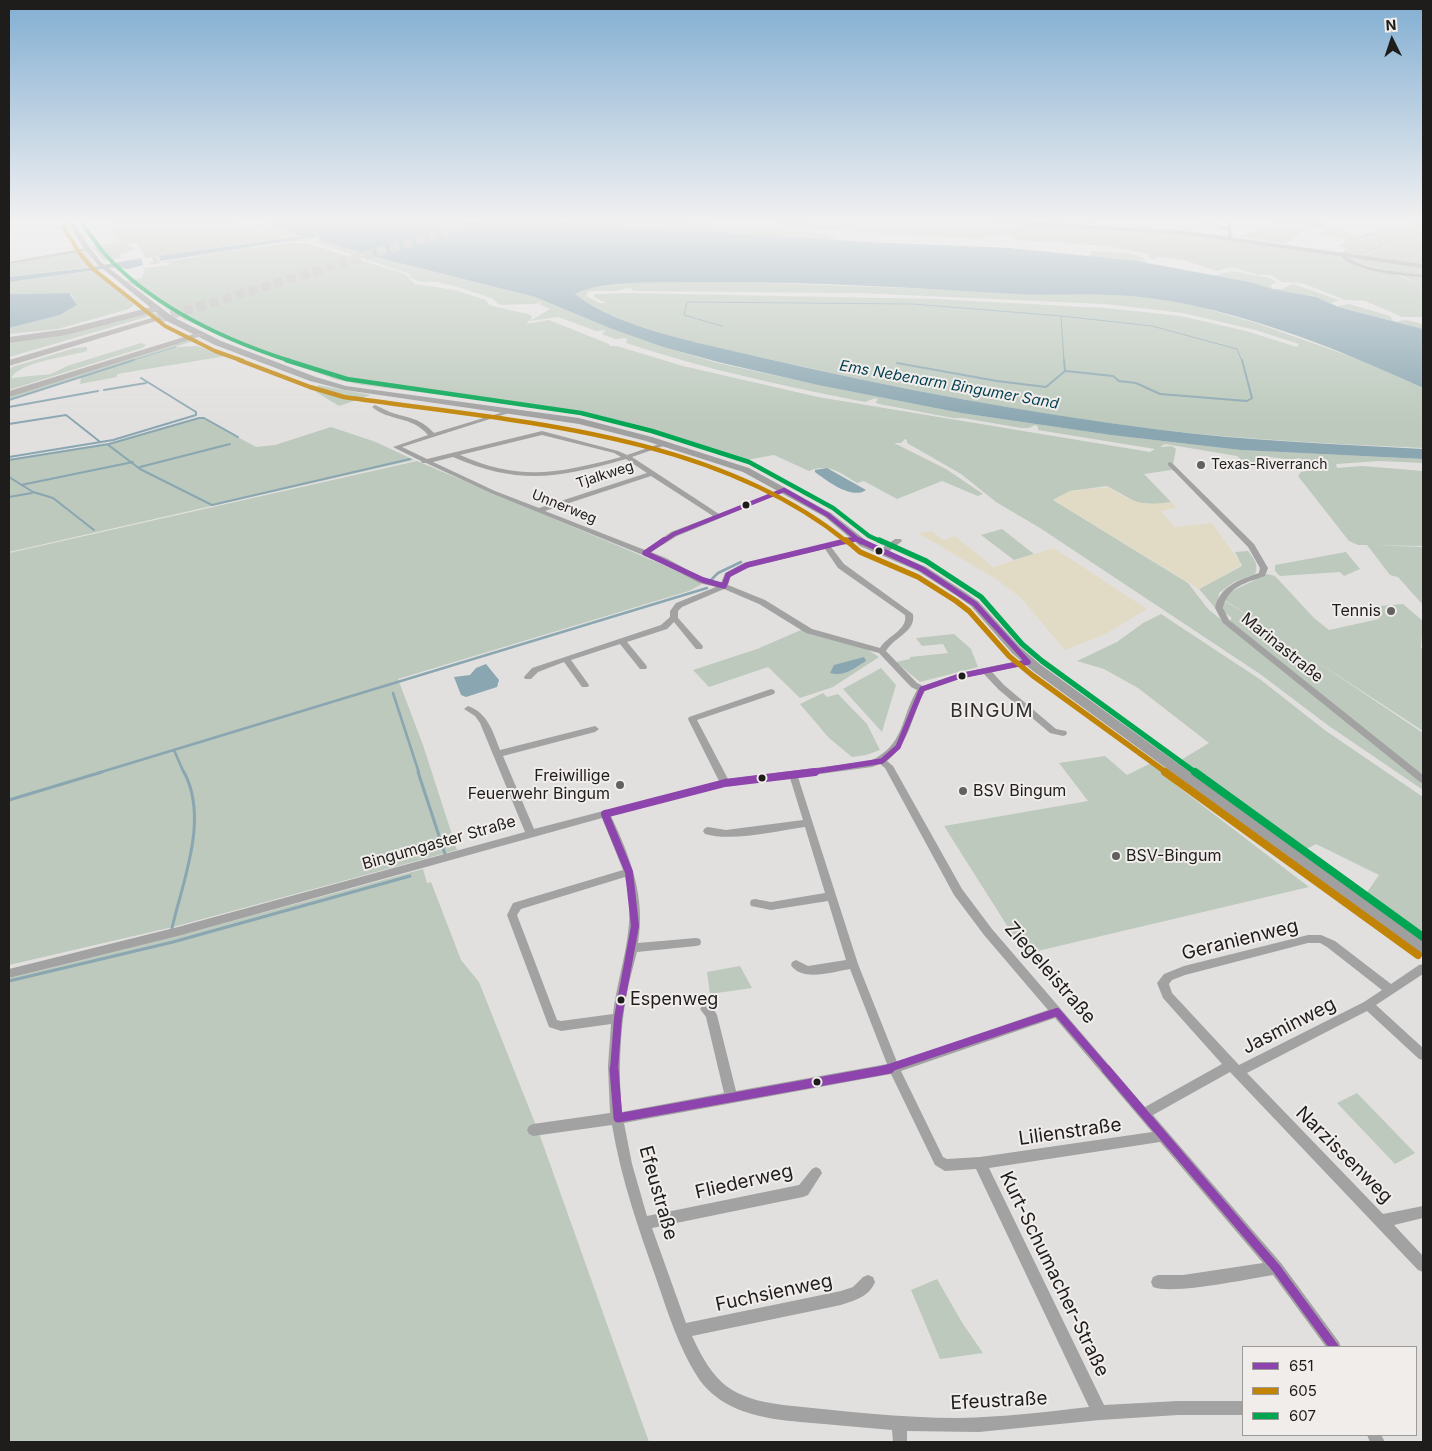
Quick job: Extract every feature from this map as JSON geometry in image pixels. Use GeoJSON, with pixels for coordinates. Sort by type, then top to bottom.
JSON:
{"type":"FeatureCollection","features":[{"type":"Feature","properties":{"kind":"highway"},"geometry":{"type":"LineString","coordinates":[[9,340],[59,334],[140,310],[154,311]]}},
{"type":"Feature","properties":{"kind":"highway"},"geometry":{"type":"LineString","coordinates":[[124,316],[154,311]]}},
{"type":"Feature","properties":{"kind":"highway"},"geometry":{"type":"LineString","coordinates":[[9,361],[154,311]]}},
{"type":"Feature","properties":{"kind":"highway"},"geometry":{"type":"LineString","coordinates":[[9,394],[178,341],[196,333]]}},
{"type":"Feature","properties":{"kind":"main road"},"geometry":{"type":"LineString","coordinates":[[129,289],[154,311],[196,333],[313,379],[339,387],[585,422],[746,470],[828,515],[856,539],[922,569],[969,599],[1028,662],[1423,948]]}},
{"type":"Feature","properties":{"kind":"street"},"geometry":{"type":"LineString","coordinates":[[376,407],[388,415],[394,415],[421,424],[433,436]]}},
{"type":"Feature","properties":{"kind":"street"},"geometry":{"type":"LineString","coordinates":[[396,447],[512,411]]}},
{"type":"Feature","properties":{"kind":"street"},"geometry":{"type":"LineString","coordinates":[[424,462],[542,433],[585,443],[627,457],[650,474],[680,490],[718,516]]}},
{"type":"Feature","properties":{"kind":"street"},"geometry":{"type":"LineString","coordinates":[[455,454],[498,472],[528,476],[570,472],[627,457],[664,444]]}},
{"type":"Feature","properties":{"kind":"street","name":"Unnerweg"},"geometry":{"type":"LineString","coordinates":[[396,447],[424,462],[674,564],[702,581],[724,586],[762,602],[809,631],[882,651]]}},
{"type":"Feature","properties":{"kind":"street","name":"Marinastraße"},"geometry":{"type":"LineString","coordinates":[[1170,464],[1251,546],[1264,568],[1262,574],[1234,586],[1223,594],[1219,608],[1226,621],[1423,780]]}},
{"type":"Feature","properties":{"kind":"street","name":"Tjalkweg"},"geometry":{"type":"LineString","coordinates":[[540,510],[650,474]]}},
{"type":"Feature","properties":{"kind":"street"},"geometry":{"type":"LineString","coordinates":[[645,553],[674,534],[784,490]]}},
{"type":"Feature","properties":{"kind":"street"},"geometry":{"type":"LineString","coordinates":[[699,647],[674,618],[674,611],[680,605],[724,586],[728,574],[747,565],[856,539]]}},
{"type":"Feature","properties":{"kind":"street"},"geometry":{"type":"LineString","coordinates":[[884,552],[898,541]]}},
{"type":"Feature","properties":{"kind":"street"},"geometry":{"type":"LineString","coordinates":[[827,547],[841,566],[909,614],[910,624],[888,642],[882,651],[914,685],[922,689]]}},
{"type":"Feature","properties":{"kind":"street"},"geometry":{"type":"LineString","coordinates":[[528,677],[535,670],[664,627],[674,618]]}},
{"type":"Feature","properties":{"kind":"street"},"geometry":{"type":"LineString","coordinates":[[622,641],[643,667]]}},
{"type":"Feature","properties":{"kind":"street"},"geometry":{"type":"LineString","coordinates":[[566,659],[585,685]]}},
{"type":"Feature","properties":{"kind":"street"},"geometry":{"type":"LineString","coordinates":[[882,761],[898,747],[922,689],[948,679],[1028,662]]}},
{"type":"Feature","properties":{"kind":"street"},"geometry":{"type":"LineString","coordinates":[[986,671],[1000,687],[1053,730],[1063,733]]}},
{"type":"Feature","properties":{"kind":"street"},"geometry":{"type":"LineString","coordinates":[[725,783],[692,719],[771,692]]}},
{"type":"Feature","properties":{"kind":"street"},"geometry":{"type":"LineString","coordinates":[[468,709],[478,714],[484,722],[531,834]]}},
{"type":"Feature","properties":{"kind":"street"},"geometry":{"type":"LineString","coordinates":[[498,754],[595,729]]}},
{"type":"Feature","properties":{"kind":"street","name":"Bingumgaster Straße"},"geometry":{"type":"LineString","coordinates":[[9,974],[166,936],[531,834],[725,783],[860,766],[882,761]]}},
{"type":"Feature","properties":{"kind":"street","name":"Ziegeleistraße"},"geometry":{"type":"LineString","coordinates":[[882,761],[888,766],[958,892],[988,932],[1276,1268],[1333,1346]]}},
{"type":"Feature","properties":{"kind":"street","name":"Kurt-Schumacher-Straße"},"geometry":{"type":"LineString","coordinates":[[793,774],[853,964],[894,1068],[939,1161],[944,1165],[980,1163],[1100,1413]]}},
{"type":"Feature","properties":{"kind":"street","name":"Efeustraße"},"geometry":{"type":"LineString","coordinates":[[605,814],[630,872],[635,926],[618,1018],[614,1069],[618,1118],[627,1168],[643,1223],[684,1331],[699,1365],[710,1382],[742,1404],[771,1411],[899,1423],[960,1425],[1100,1413]]}},
{"type":"Feature","properties":{"kind":"street"},"geometry":{"type":"LineString","coordinates":[[708,831],[726,834],[808,823]]}},
{"type":"Feature","properties":{"kind":"street"},"geometry":{"type":"LineString","coordinates":[[618,1018],[561,1026],[553,1024],[512,915],[516,906],[630,872]]}},
{"type":"Feature","properties":{"kind":"street"},"geometry":{"type":"LineString","coordinates":[[755,903],[772,906],[831,896]]}},
{"type":"Feature","properties":{"kind":"street","name":"Geranienweg"},"geometry":{"type":"LineString","coordinates":[[1235,1069],[1167,995],[1164,983],[1168,978],[1184,971],[1298,942],[1321,939],[1331,944],[1389,989]]}},
{"type":"Feature","properties":{"kind":"street"},"geometry":{"type":"LineString","coordinates":[[632,948],[696,942]]}},
{"type":"Feature","properties":{"kind":"street"},"geometry":{"type":"LineString","coordinates":[[796,965],[807,971],[853,964]]}},
{"type":"Feature","properties":{"kind":"street","name":"Jasminweg"},"geometry":{"type":"LineString","coordinates":[[1144,1114],[1368,1005],[1389,989],[1423,968]]}},
{"type":"Feature","properties":{"kind":"street"},"geometry":{"type":"LineString","coordinates":[[1368,1005],[1423,1055]]}},
{"type":"Feature","properties":{"kind":"street"},"geometry":{"type":"LineString","coordinates":[[706,1009],[711,1015],[731,1097]]}},
{"type":"Feature","properties":{"kind":"street"},"geometry":{"type":"LineString","coordinates":[[533,1130],[618,1118],[894,1068],[1057,1012]]}},
{"type":"Feature","properties":{"kind":"street","name":"Narzissenweg"},"geometry":{"type":"LineString","coordinates":[[1235,1069],[1383,1221],[1423,1265]]}},
{"type":"Feature","properties":{"kind":"street","name":"Lilienstraße"},"geometry":{"type":"LineString","coordinates":[[980,1163],[1164,1136]]}},
{"type":"Feature","properties":{"kind":"street","name":"Fliederweg"},"geometry":{"type":"LineString","coordinates":[[643,1223],[803,1191],[816,1173]]}},
{"type":"Feature","properties":{"kind":"street"},"geometry":{"type":"LineString","coordinates":[[1383,1221],[1423,1212]]}},
{"type":"Feature","properties":{"kind":"street"},"geometry":{"type":"LineString","coordinates":[[1158,1282],[1183,1282],[1276,1268]]}},
{"type":"Feature","properties":{"kind":"street","name":"Fuchsienweg"},"geometry":{"type":"LineString","coordinates":[[684,1331],[841,1298],[857,1293],[868,1282]]}},
{"type":"Feature","properties":{"kind":"street"},"geometry":{"type":"LineString","coordinates":[[1100,1413],[1178,1408],[1242,1408]]}},
{"type":"Feature","properties":{"kind":"street"},"geometry":{"type":"LineString","coordinates":[[899,1423],[900,1442]]}},
{"type":"Feature","properties":{"kind":"green space"},"geometry":{"type":"Polygon","coordinates":[[[9,289],[117,289],[134,305],[129,309],[58,329],[9,334],[9,328],[60,315],[77,305],[72,295],[64,293],[9,294],[9,289]]]}},
{"type":"Feature","properties":{"kind":"green space"},"geometry":{"type":"Polygon","coordinates":[[[139,289],[455,290],[486,300],[489,305],[531,315],[532,318],[526,324],[549,320],[610,346],[617,346],[683,366],[818,397],[1150,452],[1155,449],[1038,430],[1038,427],[1035,425],[1029,428],[1021,428],[953,418],[879,404],[875,402],[878,400],[876,398],[865,402],[804,390],[685,361],[626,343],[627,338],[615,339],[602,334],[606,330],[596,331],[558,317],[530,321],[550,309],[539,304],[543,301],[535,304],[500,305],[491,298],[463,289],[502,289],[535,297],[612,329],[663,347],[718,363],[961,413],[1111,435],[1242,450],[1423,459],[1423,463],[1379,461],[1336,464],[1337,468],[1362,466],[1423,471],[1423,546],[1374,545],[1423,547],[1423,605],[1398,577],[1390,575],[1367,545],[1358,545],[1349,541],[1298,476],[1301,472],[1312,470],[1313,467],[1299,458],[1291,460],[1263,456],[1265,469],[1257,468],[1254,462],[1244,462],[1237,456],[1165,444],[1160,447],[1172,446],[1176,449],[1173,465],[1175,471],[1144,474],[1171,502],[1150,505],[1138,503],[1107,486],[1070,491],[1053,500],[1188,583],[1208,609],[1299,682],[1272,665],[1301,684],[1423,782],[1423,790],[1329,726],[1260,674],[1040,528],[996,502],[961,474],[907,443],[905,439],[901,443],[894,443],[946,469],[983,494],[978,496],[942,481],[897,499],[864,481],[857,483],[834,470],[823,468],[809,471],[774,455],[741,461],[578,412],[362,385],[334,379],[183,319],[139,289]]]}},
{"type":"Feature","properties":{"kind":"green space"},"geometry":{"type":"Polygon","coordinates":[[[589,289],[626,289],[615,291],[589,291],[586,296],[600,303],[606,303],[594,297],[594,294],[936,299],[1106,308],[1181,316],[1246,331],[1297,347],[1299,344],[1255,330],[1183,313],[1104,304],[858,293],[634,291],[631,289],[926,289],[1019,294],[1130,292],[1200,307],[1256,323],[1366,362],[1423,388],[1423,448],[1293,441],[1162,430],[1062,416],[912,390],[717,348],[640,327],[594,307],[575,294],[589,289]]]}},
{"type":"Feature","properties":{"kind":"green space"},"geometry":{"type":"Polygon","coordinates":[[[1273,289],[1307,289],[1339,300],[1331,303],[1337,306],[1349,304],[1390,316],[1394,321],[1338,307],[1316,297],[1273,289]]]}},
{"type":"Feature","properties":{"kind":"green space"},"geometry":{"type":"Polygon","coordinates":[[[1316,289],[1423,289],[1423,317],[1402,317],[1365,301],[1345,300],[1316,289]]]}},
{"type":"Feature","properties":{"kind":"green space"},"geometry":{"type":"Polygon","coordinates":[[[154,312],[166,319],[150,316],[9,357],[9,341],[33,339],[154,312]]]}},
{"type":"Feature","properties":{"kind":"green space"},"geometry":{"type":"Polygon","coordinates":[[[1406,320],[1423,324],[1423,329],[1395,322],[1406,320]]]}},
{"type":"Feature","properties":{"kind":"green space"},"geometry":{"type":"Polygon","coordinates":[[[189,339],[200,339],[9,399],[9,395],[189,339]]]}},
{"type":"Feature","properties":{"kind":"green space"},"geometry":{"type":"Polygon","coordinates":[[[141,343],[146,345],[142,348],[9,390],[9,369],[12,367],[75,348],[87,347],[87,351],[24,367],[11,378],[51,374],[67,366],[141,343]]]}},
{"type":"Feature","properties":{"kind":"green space"},"geometry":{"type":"Polygon","coordinates":[[[197,346],[226,356],[117,374],[117,377],[80,384],[81,377],[178,347],[197,346]]]}},
{"type":"Feature","properties":{"kind":"green space"},"geometry":{"type":"Polygon","coordinates":[[[318,385],[371,395],[339,406],[316,392],[318,385]]]}},
{"type":"Feature","properties":{"kind":"green space"},"geometry":{"type":"Polygon","coordinates":[[[201,417],[256,447],[275,445],[331,427],[376,442],[414,460],[9,552],[9,459],[111,443],[201,417]]]}},
{"type":"Feature","properties":{"kind":"green space"},"geometry":{"type":"Polygon","coordinates":[[[417,461],[673,569],[702,584],[689,591],[398,679],[423,745],[457,850],[177,926],[9,965],[9,553],[417,461]]]}},
{"type":"Feature","properties":{"kind":"green space"},"geometry":{"type":"Polygon","coordinates":[[[1002,529],[1034,554],[1014,560],[981,535],[1002,529]]]}},
{"type":"Feature","properties":{"kind":"green space"},"geometry":{"type":"Polygon","coordinates":[[[1248,551],[1256,564],[1255,574],[1234,582],[1219,593],[1217,610],[1199,589],[1242,566],[1235,552],[1248,551]]]}},
{"type":"Feature","properties":{"kind":"green space"},"geometry":{"type":"Polygon","coordinates":[[[1346,552],[1360,569],[1344,576],[1340,572],[1280,576],[1275,571],[1275,565],[1346,552]]]}},
{"type":"Feature","properties":{"kind":"green space"},"geometry":{"type":"Polygon","coordinates":[[[1267,574],[1275,576],[1314,618],[1329,630],[1379,619],[1369,607],[1403,604],[1423,621],[1421,648],[1423,649],[1423,731],[1313,659],[1423,733],[1423,776],[1233,625],[1230,620],[1232,618],[1224,612],[1223,603],[1226,602],[1259,622],[1224,600],[1226,594],[1267,574]]]}},
{"type":"Feature","properties":{"kind":"green space"},"geometry":{"type":"Polygon","coordinates":[[[1161,614],[1261,680],[1326,731],[1423,797],[1423,942],[1363,898],[1379,875],[1316,844],[1299,853],[1176,763],[1209,743],[1138,688],[1104,669],[1077,661],[1117,642],[1143,623],[1161,614]]]}},
{"type":"Feature","properties":{"kind":"green space"},"geometry":{"type":"Polygon","coordinates":[[[801,630],[867,649],[879,657],[833,687],[800,698],[768,667],[709,687],[693,670],[757,649],[801,630]]]}},
{"type":"Feature","properties":{"kind":"green space","name":"BINGUM"},"geometry":{"type":"Polygon","coordinates":[[[954,634],[971,649],[978,667],[920,682],[896,662],[910,659],[910,657],[948,653],[943,644],[922,646],[916,638],[954,634]]]}},
{"type":"Feature","properties":{"kind":"green space"},"geometry":{"type":"Polygon","coordinates":[[[881,668],[896,685],[882,732],[843,689],[881,668]]]}},
{"type":"Feature","properties":{"kind":"green space"},"geometry":{"type":"Polygon","coordinates":[[[823,693],[827,697],[838,694],[867,724],[880,750],[852,757],[829,738],[800,704],[823,693]]]}},
{"type":"Feature","properties":{"kind":"green space","name":"BSV-Bingum"},"geometry":{"type":"Polygon","coordinates":[[[1105,756],[1127,775],[1151,763],[1177,786],[1309,887],[1025,954],[944,826],[1088,801],[1059,763],[1105,756]]]}},
{"type":"Feature","properties":{"kind":"green space"},"geometry":{"type":"Polygon","coordinates":[[[423,869],[427,883],[431,882],[461,960],[479,982],[539,1133],[649,1442],[9,1442],[9,978],[170,938],[423,869]]]}},
{"type":"Feature","properties":{"kind":"green space"},"geometry":{"type":"Polygon","coordinates":[[[740,966],[752,988],[710,994],[707,972],[740,966]]]}},
{"type":"Feature","properties":{"kind":"green space"},"geometry":{"type":"Polygon","coordinates":[[[1357,1093],[1415,1153],[1395,1164],[1337,1103],[1357,1093]]]}},
{"type":"Feature","properties":{"kind":"green space"},"geometry":{"type":"Polygon","coordinates":[[[937,1279],[963,1324],[983,1353],[940,1359],[911,1290],[937,1279]]]}},
{"type":"Feature","properties":{"kind":"sand"},"geometry":{"type":"Polygon","coordinates":[[[1109,487],[1125,497],[1138,502],[1152,504],[1171,502],[1177,508],[1161,511],[1175,527],[1212,523],[1242,565],[1199,589],[1053,500],[1070,491],[1109,487]]]}},
{"type":"Feature","properties":{"kind":"sand"},"geometry":{"type":"Polygon","coordinates":[[[932,531],[943,540],[955,536],[993,567],[1054,548],[1147,609],[1104,635],[1065,650],[1021,598],[996,579],[918,533],[932,531]]]}},
{"type":"Feature","properties":{"kind":"water"},"geometry":{"type":"Polygon","coordinates":[[[502,289],[591,289],[575,294],[615,317],[663,334],[809,368],[1010,408],[1195,434],[1260,440],[1423,449],[1423,459],[1241,450],[1111,435],[961,413],[818,385],[718,362],[663,347],[612,329],[535,297],[502,289]]]}},
{"type":"Feature","properties":{"kind":"water"},"geometry":{"type":"Polygon","coordinates":[[[928,289],[1272,289],[1316,297],[1338,307],[1423,329],[1423,388],[1341,352],[1285,331],[1228,314],[1166,300],[1100,294],[1029,295],[928,289]]]}},
{"type":"Feature","properties":{"kind":"water"},"geometry":{"type":"Polygon","coordinates":[[[69,293],[77,305],[60,315],[9,328],[9,294],[69,293]]]}},
{"type":"Feature","properties":{"kind":"water"},"geometry":{"type":"Polygon","coordinates":[[[827,468],[866,490],[854,493],[847,491],[815,472],[815,470],[827,468]]]}},
{"type":"Feature","properties":{"kind":"water"},"geometry":{"type":"Polygon","coordinates":[[[864,657],[866,661],[849,671],[840,674],[830,673],[834,665],[864,657]]]}},
{"type":"Feature","properties":{"kind":"water"},"geometry":{"type":"Polygon","coordinates":[[[486,664],[499,680],[497,687],[466,697],[461,695],[454,677],[470,675],[476,668],[486,664]]]}},
{"type":"Feature","properties":{"kind":"waterway"},"geometry":{"type":"LineString","coordinates":[[722,326],[684,315],[687,302],[913,304],[1061,316]]}},
{"type":"Feature","properties":{"kind":"waterway"},"geometry":{"type":"LineString","coordinates":[[1061,316],[1152,326],[1237,349],[1242,361]]}},
{"type":"Feature","properties":{"kind":"waterway"},"geometry":{"type":"LineString","coordinates":[[1061,316],[1064,361]]}},
{"type":"Feature","properties":{"kind":"waterway"},"geometry":{"type":"LineString","coordinates":[[131,361],[176,347]]}},
{"type":"Feature","properties":{"kind":"waterway"},"geometry":{"type":"LineString","coordinates":[[9,400],[134,360]]}},
{"type":"Feature","properties":{"kind":"waterway","name":"Ems Nebenarm Bingumer Sand"},"geometry":{"type":"LineString","coordinates":[[897,363],[997,381],[1046,387],[1065,371],[1064,360]]}},
{"type":"Feature","properties":{"kind":"waterway"},"geometry":{"type":"LineString","coordinates":[[1066,371],[1113,376],[1119,381],[1136,383],[1160,394],[1247,401],[1252,398],[1242,360]]}},
{"type":"Feature","properties":{"kind":"waterway"},"geometry":{"type":"LineString","coordinates":[[9,457],[113,440],[196,415],[196,412],[141,378]]}},
{"type":"Feature","properties":{"kind":"waterway"},"geometry":{"type":"LineString","coordinates":[[104,390],[146,383]]}},
{"type":"Feature","properties":{"kind":"waterway"},"geometry":{"type":"LineString","coordinates":[[9,407],[98,391]]}},
{"type":"Feature","properties":{"kind":"waterway"},"geometry":{"type":"LineString","coordinates":[[9,424],[66,415],[99,441]]}},
{"type":"Feature","properties":{"kind":"waterway"},"geometry":{"type":"LineString","coordinates":[[107,444],[199,418],[204,418],[238,437]]}},
{"type":"Feature","properties":{"kind":"waterway"},"geometry":{"type":"LineString","coordinates":[[9,460],[107,444]]}},
{"type":"Feature","properties":{"kind":"waterway"},"geometry":{"type":"LineString","coordinates":[[107,444],[131,462]]}},
{"type":"Feature","properties":{"kind":"waterway"},"geometry":{"type":"LineString","coordinates":[[140,467],[230,444]]}},
{"type":"Feature","properties":{"kind":"waterway"},"geometry":{"type":"LineString","coordinates":[[131,462],[140,469],[212,505],[410,459]]}},
{"type":"Feature","properties":{"kind":"waterway"},"geometry":{"type":"LineString","coordinates":[[22,485],[131,462]]}},
{"type":"Feature","properties":{"kind":"waterway"},"geometry":{"type":"LineString","coordinates":[[9,477],[22,485]]}},
{"type":"Feature","properties":{"kind":"waterway"},"geometry":{"type":"LineString","coordinates":[[22,485],[33,492],[53,498],[94,530]]}},
{"type":"Feature","properties":{"kind":"waterway"},"geometry":{"type":"LineString","coordinates":[[9,497],[32,493]]}},
{"type":"Feature","properties":{"kind":"waterway"},"geometry":{"type":"LineString","coordinates":[[711,580],[718,573],[741,562]]}},
{"type":"Feature","properties":{"kind":"waterway"},"geometry":{"type":"LineString","coordinates":[[98,773],[707,588]]}},
{"type":"Feature","properties":{"kind":"waterway"},"geometry":{"type":"LineString","coordinates":[[393,693],[419,773]]}},
{"type":"Feature","properties":{"kind":"waterway"},"geometry":{"type":"LineString","coordinates":[[174,750],[184,773]]}},
{"type":"Feature","properties":{"kind":"waterway"},"geometry":{"type":"LineString","coordinates":[[9,800],[102,772]]}},
{"type":"Feature","properties":{"kind":"waterway"},"geometry":{"type":"LineString","coordinates":[[172,928],[192,850],[194,829],[194,809],[191,790],[184,772]]}},
{"type":"Feature","properties":{"kind":"waterway"},"geometry":{"type":"LineString","coordinates":[[418,772],[445,854]]}},
{"type":"Feature","properties":{"kind":"waterway"},"geometry":{"type":"LineString","coordinates":[[9,981],[173,942],[410,876]]}},
{"type":"Feature","properties":{"kind":"tunnel"},"geometry":{"type":"LineString","coordinates":[[158,319],[258,289]]}},
{"type":"Feature","properties":{"kind":"transit line","name":"605"},"geometry":{"type":"LineString","coordinates":[[118,289],[165,326],[215,351],[310,387],[344,397],[577,430],[647,447],[743,478],[823,522],[860,552],[918,577],[956,601],[969,611],[1009,656],[1032,675],[1418,955]]}},
{"type":"Feature","properties":{"kind":"transit line","name":"607"},"geometry":{"type":"LineString","coordinates":[[145,289],[198,323],[235,341],[273,356],[347,379],[581,413],[652,431],[749,462],[833,508],[869,536],[926,561],[981,597],[1022,644],[1042,661],[1423,937]]}},
{"type":"Feature","properties":{"kind":"transit line","name":"651"},"geometry":{"type":"LineString","coordinates":[[784,490],[828,515],[864,544],[922,569],[961,594],[975,604],[1028,662]]}},
{"type":"Feature","properties":{"kind":"transit line","name":"651"},"geometry":{"type":"LineString","coordinates":[[645,553],[674,534],[784,490]]}},
{"type":"Feature","properties":{"kind":"transit line","name":"651"},"geometry":{"type":"LineString","coordinates":[[724,586],[728,575],[747,565],[856,539]]}},
{"type":"Feature","properties":{"kind":"transit line","name":"651"},"geometry":{"type":"LineString","coordinates":[[645,553],[703,580],[724,586]]}},
{"type":"Feature","properties":{"kind":"transit line","name":"651"},"geometry":{"type":"LineString","coordinates":[[605,814],[725,783],[860,766],[882,761],[898,747],[922,689],[960,676],[1028,662]]}},
{"type":"Feature","properties":{"kind":"transit line","name":"651"},"geometry":{"type":"LineString","coordinates":[[605,814],[629,872],[635,926],[618,1018],[614,1069],[618,1118]]}},
{"type":"Feature","properties":{"kind":"transit line","name":"651"},"geometry":{"type":"LineString","coordinates":[[1057,1012],[1276,1268],[1333,1346]]}},
{"type":"Feature","properties":{"kind":"transit line","name":"651"},"geometry":{"type":"LineString","coordinates":[[618,1118],[894,1068],[1057,1012]]}},
{"type":"Feature","properties":{"kind":"place","name":"Texas-Riverranch"},"geometry":{"type":"Point","coordinates":[1201,465]}},
{"type":"Feature","properties":{"kind":"place","name":"Tennis"},"geometry":{"type":"Point","coordinates":[1391,611]}},
{"type":"Feature","properties":{"kind":"place","name":"Freiwillige Feuerwehr Bingum"},"geometry":{"type":"Point","coordinates":[620,785]}},
{"type":"Feature","properties":{"kind":"place","name":"BSV Bingum"},"geometry":{"type":"Point","coordinates":[963,791]}},
{"type":"Feature","properties":{"kind":"place","name":"BSV-Bingum"},"geometry":{"type":"Point","coordinates":[1116,856]}},
{"type":"Feature","properties":{"kind":"place","name":"Espenweg"},"geometry":{"type":"Point","coordinates":[621,1000]}},
{"type":"Feature","properties":{"kind":"district","name":"BINGUM"},"geometry":{"type":"Point","coordinates":[992,711]}}]}
